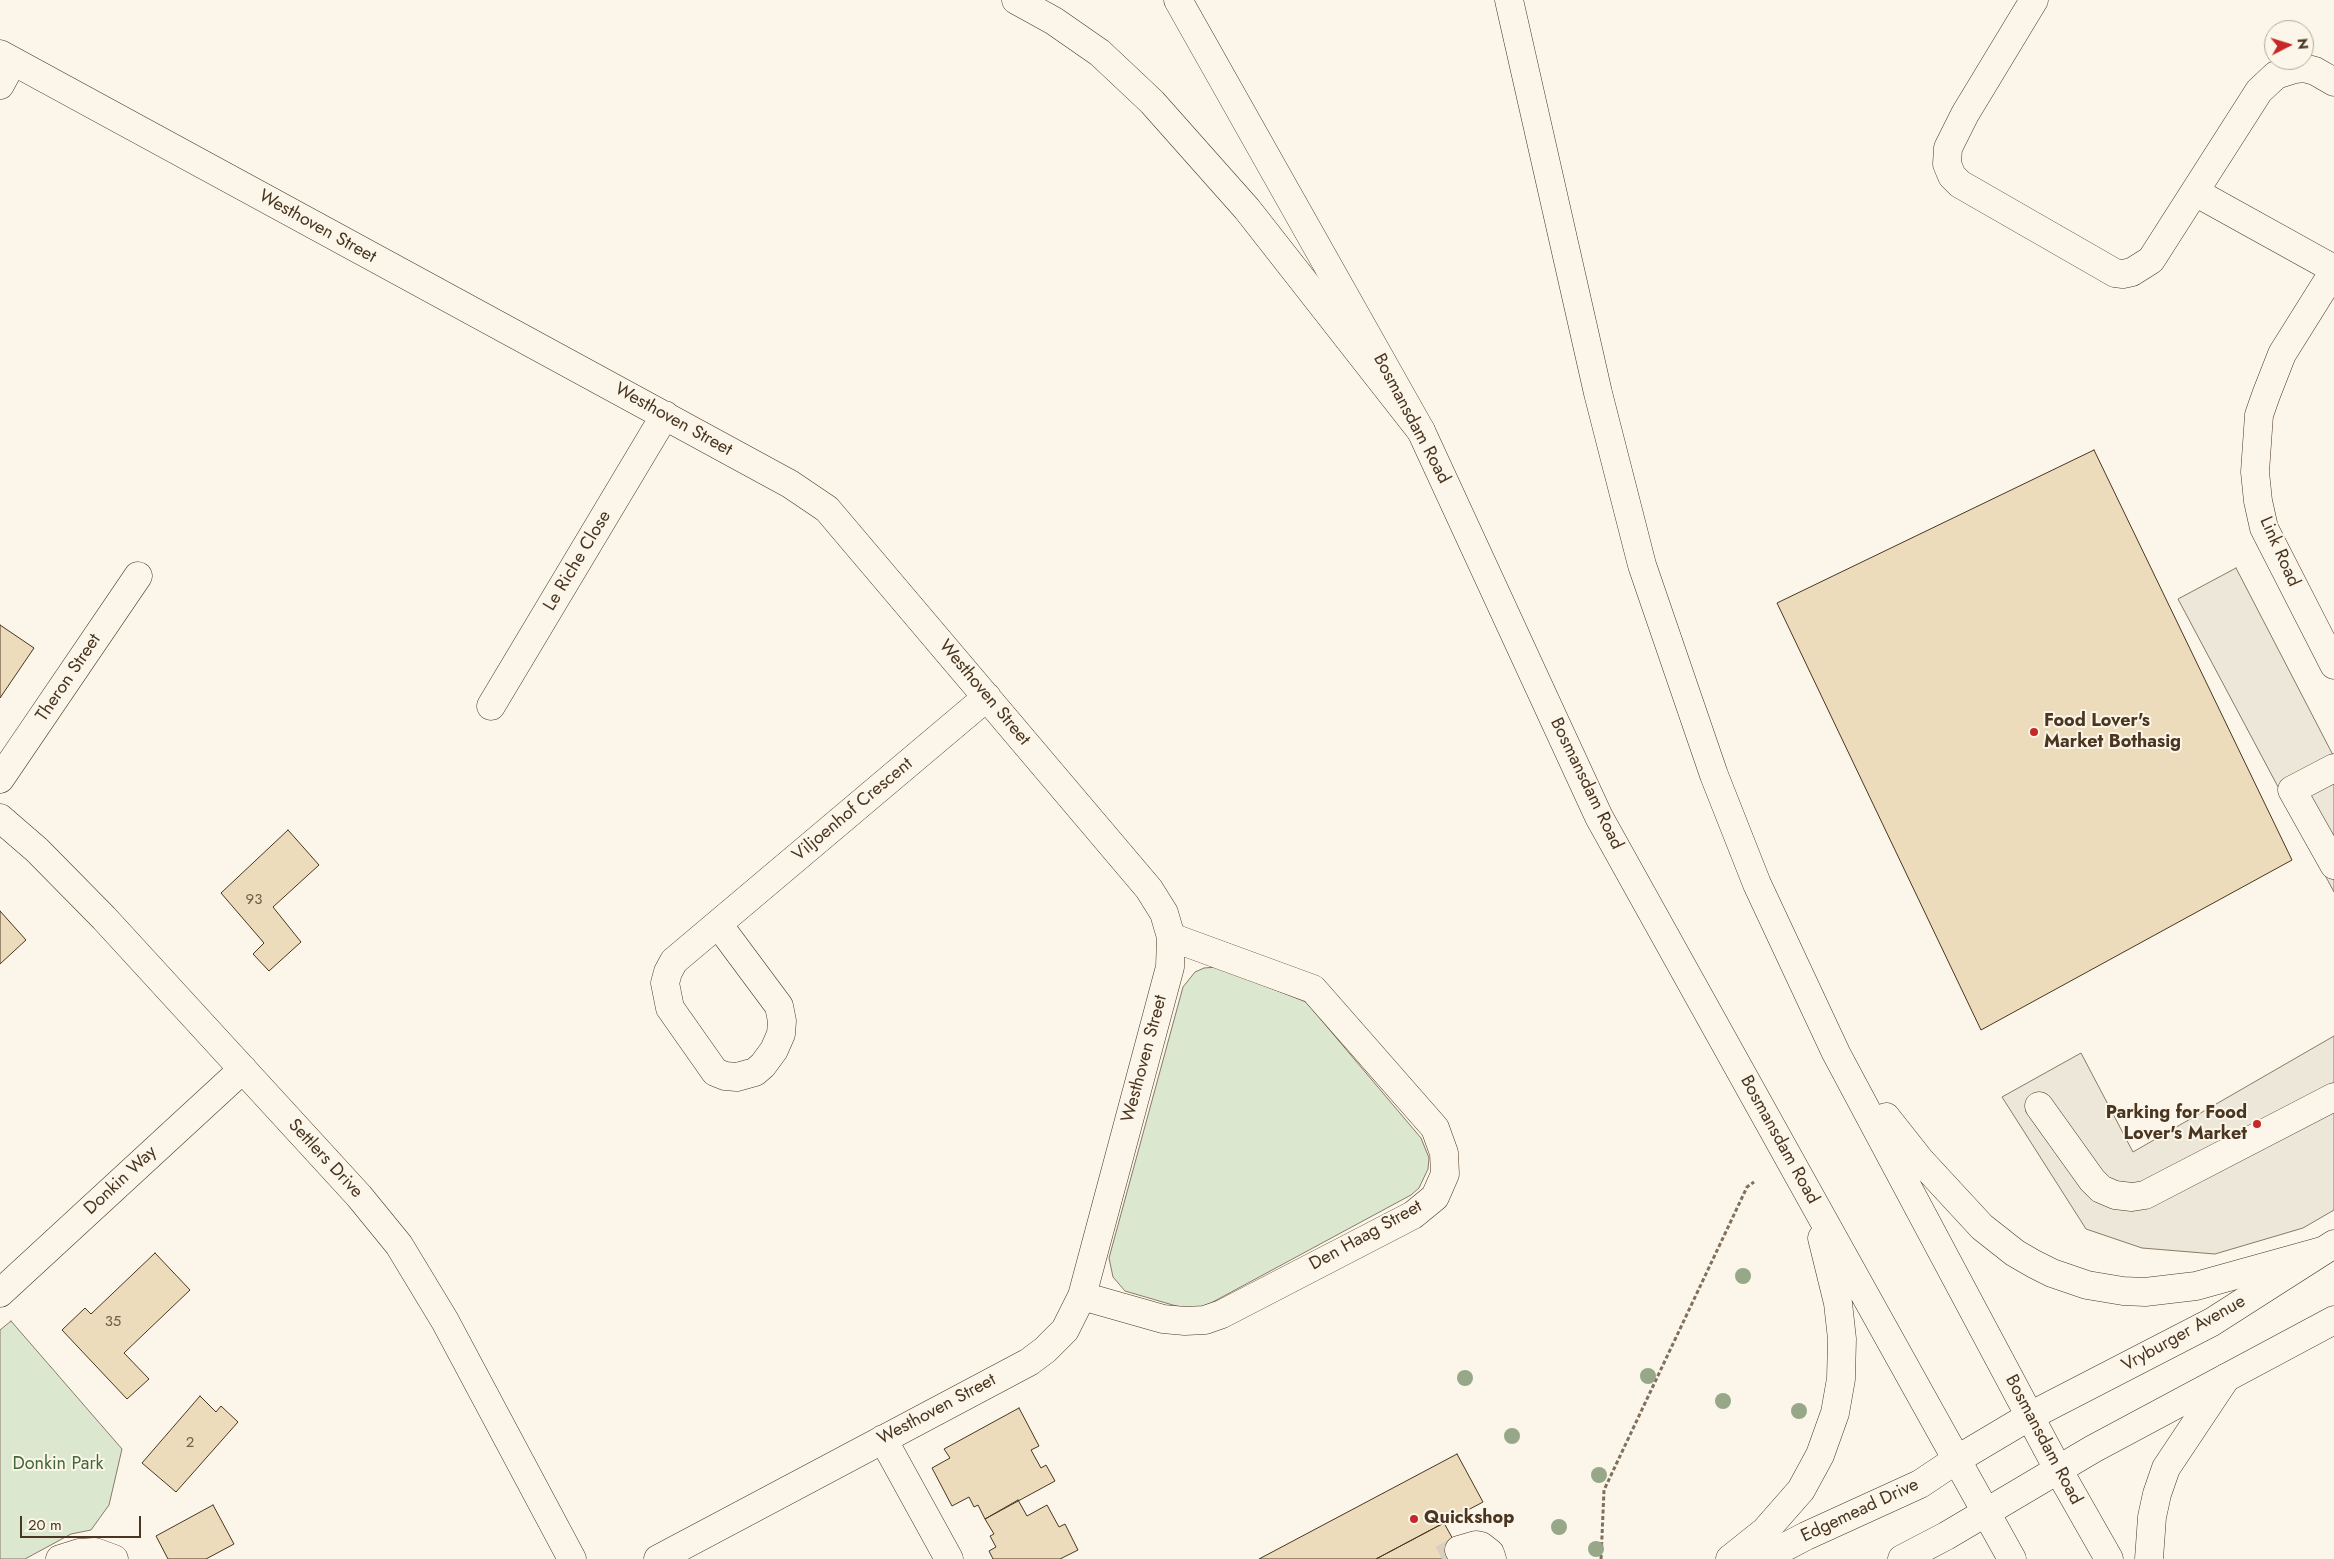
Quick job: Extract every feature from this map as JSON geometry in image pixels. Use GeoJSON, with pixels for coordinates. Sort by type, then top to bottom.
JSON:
{"type":"FeatureCollection","features":[{"type":"Feature","properties":{"kind":"main road"},"geometry":{"type":"LineString","coordinates":[[1016,0],[1054,21],[1100,53],[1152,102],[1246,209],[1421,431]]}},
{"type":"Feature","properties":{"kind":"main road","name":"Bosmansdam Road"},"geometry":{"type":"LineString","coordinates":[[1178,0],[1421,431],[1600,817],[2012,1559]]}},
{"type":"Feature","properties":{"kind":"main road","name":"Bosmansdam Road"},"geometry":{"type":"LineString","coordinates":[[1510,0],[1598,393],[1642,565],[1714,775],[1757,884],[1836,1053],[2059,1470],[2109,1559]]}},
{"type":"Feature","properties":{"kind":"main road"},"geometry":{"type":"LineString","coordinates":[[2034,0],[1965,114],[1948,148],[1947,164],[1952,176],[1960,184],[2115,273],[2123,274],[2142,268],[2152,260],[2260,91],[2276,75],[2304,68],[2315,71],[2334,82]]}},
{"type":"Feature","properties":{"kind":"main road"},"geometry":{"type":"LineString","coordinates":[[0,85],[6,57]]}},
{"type":"Feature","properties":{"kind":"main road","name":"Westhoven Street"},"geometry":{"type":"LineString","coordinates":[[6,57],[665,415],[790,484],[827,509],[1149,889],[1164,912],[1170,937],[1170,967],[1082,1296],[1064,1330],[1045,1350],[1029,1362],[658,1559]]}},
{"type":"Feature","properties":{"kind":"main road"},"geometry":{"type":"LineString","coordinates":[[2195,192],[2334,270]]}},
{"type":"Feature","properties":{"kind":"main road","name":"Link Road"},"geometry":{"type":"LineString","coordinates":[[2334,270],[2326,303],[2282,354],[2259,415],[2255,472],[2258,501],[2264,528],[2334,665]]}},
{"type":"Feature","properties":{"kind":"main road","name":"Le Riche Close"},"geometry":{"type":"LineString","coordinates":[[490,706],[665,415]]}},
{"type":"Feature","properties":{"kind":"main road","name":"Theron Street"},"geometry":{"type":"LineString","coordinates":[[0,780],[138,576]]}},
{"type":"Feature","properties":{"kind":"main road","name":"Viljoenhof Crescent"},"geometry":{"type":"LineString","coordinates":[[718,924],[779,1006],[782,1021],[778,1042],[763,1065],[755,1072],[737,1077],[725,1076],[715,1072],[670,1008],[665,992],[665,983],[674,961],[718,924],[988,697]]}},
{"type":"Feature","properties":{"kind":"main road"},"geometry":{"type":"LineString","coordinates":[[2334,768],[2292,790],[2334,865]]}},
{"type":"Feature","properties":{"kind":"main road","name":"Settlers Drive"},"geometry":{"type":"LineString","coordinates":[[0,818],[70,882],[359,1196],[399,1245],[445,1321],[572,1559]]}},
{"type":"Feature","properties":{"kind":"main road","name":"Den Haag Street"},"geometry":{"type":"LineString","coordinates":[[1082,1296],[1163,1319],[1205,1320],[1222,1314],[1412,1215],[1435,1196],[1445,1174],[1444,1153],[1435,1128],[1313,989],[1170,937]]}},
{"type":"Feature","properties":{"kind":"main road"},"geometry":{"type":"LineString","coordinates":[[1836,1053],[1920,1160],[1982,1227],[2015,1253],[2052,1273],[2106,1289],[2146,1292],[2196,1286],[2222,1280],[2328,1248]]}},
{"type":"Feature","properties":{"kind":"main road","name":"Donkin Way"},"geometry":{"type":"LineString","coordinates":[[0,1293],[243,1070]]}},
{"type":"Feature","properties":{"kind":"main road"},"geometry":{"type":"LineString","coordinates":[[2039,1106],[2092,1180],[2101,1188],[2115,1195],[2132,1197],[2145,1196],[2334,1097]]}},
{"type":"Feature","properties":{"kind":"main road"},"geometry":{"type":"LineString","coordinates":[[1730,1559],[1772,1524],[1801,1490],[1820,1455],[1835,1413],[1840,1379],[1840,1319],[1834,1286],[1810,1196]]}},
{"type":"Feature","properties":{"kind":"main road","name":"Vryburger Avenue"},"geometry":{"type":"LineString","coordinates":[[1956,1460],[2030,1416],[2212,1322],[2328,1248]]}},
{"type":"Feature","properties":{"kind":"main road"},"geometry":{"type":"LineString","coordinates":[[1902,1559],[1986,1513],[2094,1449],[2334,1320]]}},
{"type":"Feature","properties":{"kind":"main road"},"geometry":{"type":"LineString","coordinates":[[2149,1559],[2153,1511],[2166,1468],[2226,1378]]}},
{"type":"Feature","properties":{"kind":"main road"},"geometry":{"type":"LineString","coordinates":[[883,1439],[949,1559]]}},
{"type":"Feature","properties":{"kind":"main road","name":"Edgemead Drive"},"geometry":{"type":"LineString","coordinates":[[1762,1559],[1806,1536],[1920,1484],[1956,1460]]}},
{"type":"Feature","properties":{"kind":"main road"},"geometry":{"type":"LineString","coordinates":[[1459,1550],[1476,1545],[1482,1546],[1490,1553],[1492,1559]]}},
{"type":"Feature","properties":{"kind":"main road"},"geometry":{"type":"LineString","coordinates":[[60,1559],[79,1553],[95,1552],[114,1559]]}},
{"type":"Feature","properties":{"kind":"path"},"geometry":{"type":"LineString","coordinates":[[1600,1559],[1604,1490],[1747,1187],[1754,1182]]}},
{"type":"Feature","properties":{"kind":"green space"},"geometry":{"type":"Polygon","coordinates":[[[1217,967],[1306,1002],[1421,1138],[1429,1158],[1428,1169],[1419,1188],[1411,1195],[1211,1303],[1198,1308],[1183,1308],[1125,1291],[1113,1277],[1109,1258],[1183,987],[1195,972],[1204,968],[1217,967]]]}},
{"type":"Feature","properties":{"kind":"green space","name":"Donkin Park"},"geometry":{"type":"Polygon","coordinates":[[[11,1321],[122,1449],[109,1505],[91,1530],[71,1534],[25,1559],[0,1559],[0,1330],[11,1321]]]}},
{"type":"Feature","properties":{"kind":"shaded area"},"geometry":{"type":"Polygon","coordinates":[[[2236,568],[2334,757],[2334,892],[2178,599],[2236,568]]]}},
{"type":"Feature","properties":{"kind":"shaded area","name":"Parking for Food Lover's Market"},"geometry":{"type":"Polygon","coordinates":[[[2334,1036],[2334,1210],[2303,1228],[2215,1254],[2142,1248],[2086,1229],[2002,1097],[2081,1053],[2133,1152],[2334,1036]]]}},
{"type":"Feature","properties":{"kind":"building","name":"Food Lover's Market Bothasig"},"geometry":{"type":"Polygon","coordinates":[[[2094,450],[2292,860],[1981,1030],[1777,603],[2094,450]]]}},
{"type":"Feature","properties":{"kind":"building"},"geometry":{"type":"Polygon","coordinates":[[[0,625],[34,648],[0,698],[0,625]]]}},
{"type":"Feature","properties":{"kind":"building"},"geometry":{"type":"Polygon","coordinates":[[[288,830],[319,865],[273,907],[301,942],[269,971],[253,954],[264,943],[221,893],[288,830]]]}},
{"type":"Feature","properties":{"kind":"building"},"geometry":{"type":"Polygon","coordinates":[[[0,911],[26,940],[0,964],[0,911]]]}},
{"type":"Feature","properties":{"kind":"building"},"geometry":{"type":"Polygon","coordinates":[[[155,1253],[190,1290],[124,1353],[149,1379],[127,1399],[62,1330],[85,1308],[91,1314],[155,1253]]]}},
{"type":"Feature","properties":{"kind":"building"},"geometry":{"type":"Polygon","coordinates":[[[200,1396],[216,1412],[221,1406],[238,1422],[176,1492],[142,1463],[200,1396]]]}},
{"type":"Feature","properties":{"kind":"building"},"geometry":{"type":"Polygon","coordinates":[[[1019,1408],[1039,1446],[1031,1450],[1041,1468],[1046,1465],[1055,1481],[985,1519],[978,1505],[974,1507],[969,1497],[952,1506],[932,1468],[950,1458],[944,1449],[1019,1408]]]}},
{"type":"Feature","properties":{"kind":"building"},"geometry":{"type":"Polygon","coordinates":[[[1457,1454],[1483,1502],[1376,1559],[1259,1559],[1457,1454]]]}},
{"type":"Feature","properties":{"kind":"building"},"geometry":{"type":"Polygon","coordinates":[[[1018,1500],[1027,1516],[1047,1505],[1059,1527],[1065,1524],[1078,1550],[1060,1559],[993,1559],[989,1551],[996,1547],[990,1536],[994,1534],[985,1519],[1018,1500]]]}},
{"type":"Feature","properties":{"kind":"building"},"geometry":{"type":"Polygon","coordinates":[[[213,1505],[234,1544],[206,1559],[168,1559],[156,1536],[213,1505]]]}},
{"type":"Feature","properties":{"kind":"building"},"geometry":{"type":"Polygon","coordinates":[[[1444,1523],[1464,1559],[1376,1559],[1444,1523]]]}},
{"type":"Feature","properties":{"kind":"tunnel"},"geometry":{"type":"LineString","coordinates":[[1442,1559],[1459,1550]]}},
{"type":"Feature","properties":{"kind":"place","name":"Food Lover's Market Bothasig"},"geometry":{"type":"Point","coordinates":[2034,732]}},
{"type":"Feature","properties":{"kind":"place","name":"Parking for Food Lover's Market"},"geometry":{"type":"Point","coordinates":[2257,1124]}},
{"type":"Feature","properties":{"kind":"place","name":"Quickshop"},"geometry":{"type":"Point","coordinates":[1414,1519]}}]}
